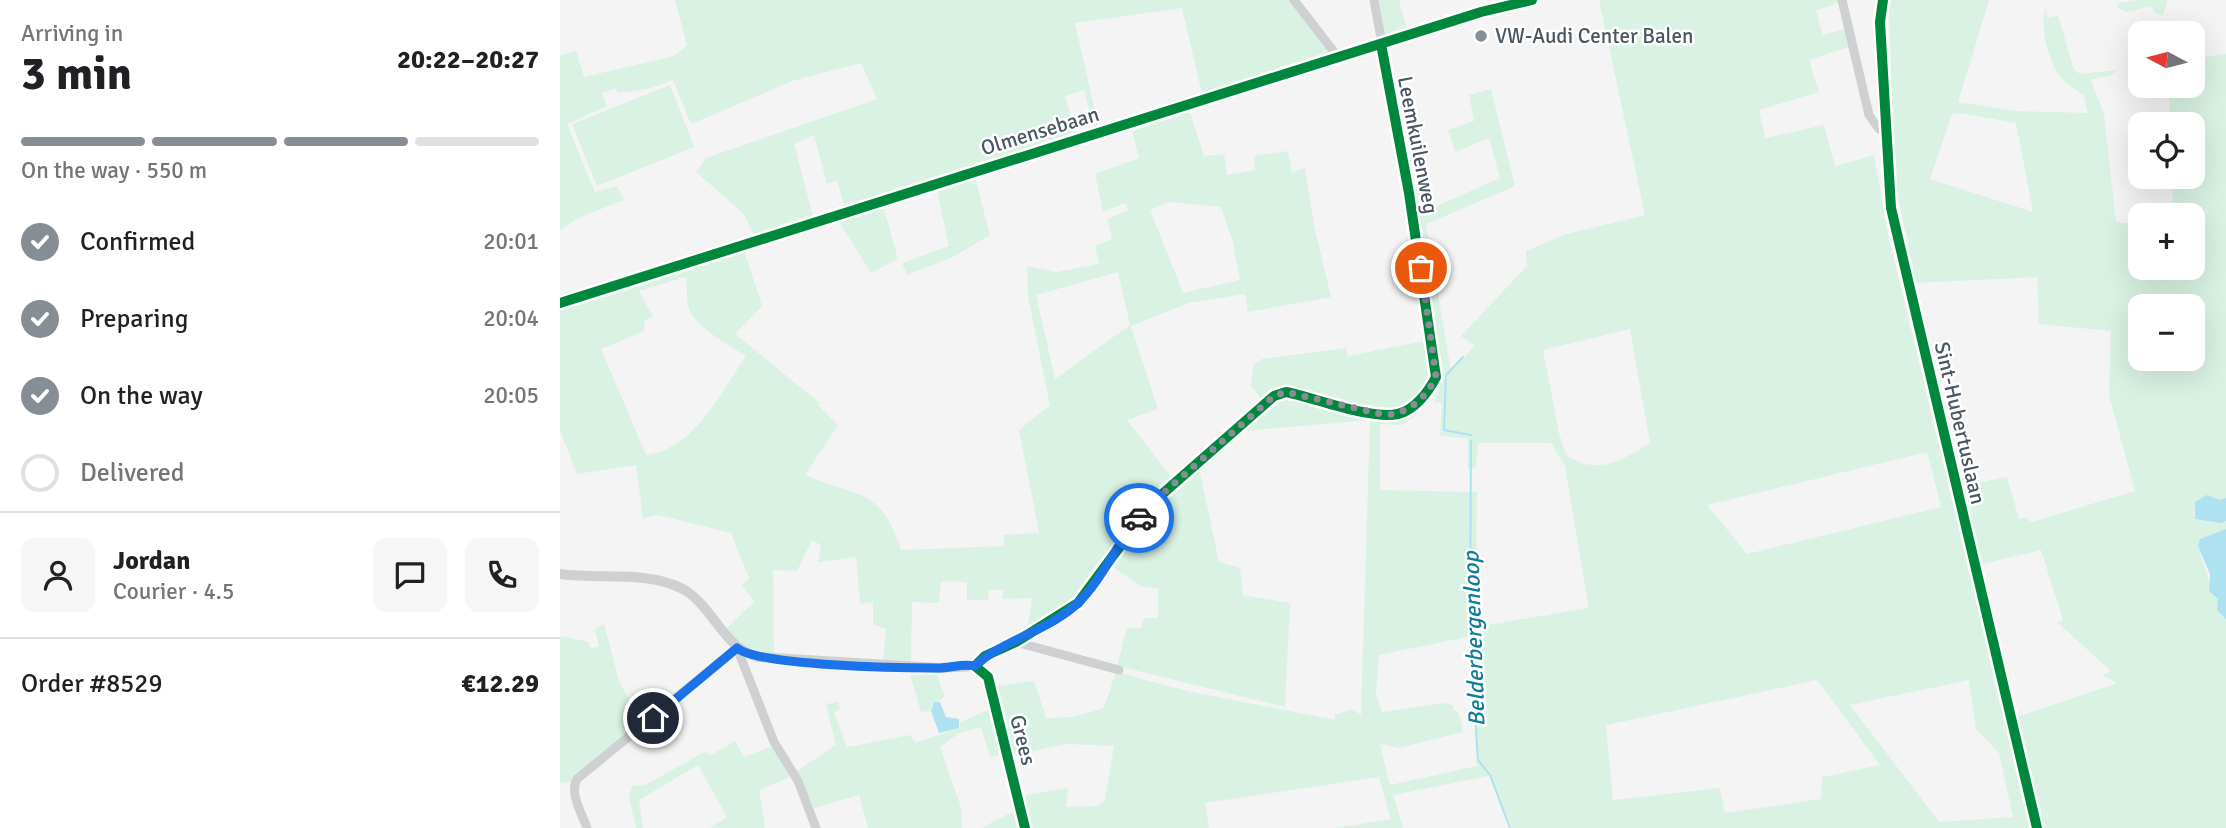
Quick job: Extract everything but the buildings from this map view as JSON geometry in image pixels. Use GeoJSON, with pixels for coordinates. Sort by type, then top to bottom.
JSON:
{"type":"FeatureCollection","features":[{"type":"Feature","properties":{"kind":"street"},"geometry":{"type":"LineString","coordinates":[[1294,0],[1338,57]]}},
{"type":"Feature","properties":{"kind":"street","name":"Leemkuilenweg"},"geometry":{"type":"LineString","coordinates":[[975,666],[985,656],[1016,642],[1078,603],[1152,503],[1274,396],[1286,392],[1385,415],[1409,409],[1432,385],[1436,377],[1436,363],[1407,180],[1374,0]]}},
{"type":"Feature","properties":{"kind":"street","name":"Olmensebaan"},"geometry":{"type":"LineString","coordinates":[[560,303],[1481,12],[1532,0]]}},
{"type":"Feature","properties":{"kind":"street"},"geometry":{"type":"LineString","coordinates":[[1842,0],[1869,116],[1879,129],[1885,130]]}},
{"type":"Feature","properties":{"kind":"street","name":"Sint-Hubertuslaan"},"geometry":{"type":"LineString","coordinates":[[1875,0],[1880,22],[1888,183],[1897,237],[2036,828]]}},
{"type":"Feature","properties":{"kind":"street","name":"Sint-Hubertuslaan"},"geometry":{"type":"LineString","coordinates":[[1880,22],[1883,0]]}},
{"type":"Feature","properties":{"kind":"street"},"geometry":{"type":"LineString","coordinates":[[560,574],[644,579],[680,588],[695,599],[737,648],[774,742],[798,781],[816,828]]}},
{"type":"Feature","properties":{"kind":"street"},"geometry":{"type":"LineString","coordinates":[[1016,642],[1119,670]]}},
{"type":"Feature","properties":{"kind":"street"},"geometry":{"type":"LineString","coordinates":[[737,648],[758,657],[807,662],[938,668],[975,666]]}},
{"type":"Feature","properties":{"kind":"street"},"geometry":{"type":"LineString","coordinates":[[587,828],[573,786],[577,779],[737,648]]}},
{"type":"Feature","properties":{"kind":"street","name":"Grees"},"geometry":{"type":"LineString","coordinates":[[975,666],[988,677],[1025,828]]}},
{"type":"Feature","properties":{"kind":"green space"},"geometry":{"type":"Polygon","coordinates":[[[675,0],[1293,0],[1334,52],[1202,94],[1182,8],[1075,23],[1098,125],[1094,126],[1084,90],[1065,96],[1076,133],[1047,141],[1049,145],[845,210],[837,180],[827,184],[814,135],[794,144],[813,216],[754,235],[744,214],[696,172],[706,158],[877,99],[861,63],[792,81],[691,124],[673,80],[648,89],[618,93],[615,88],[602,93],[607,106],[567,124],[595,192],[617,186],[624,200],[578,218],[560,230],[560,55],[576,51],[584,77],[674,56],[687,45],[675,0]]]}},
{"type":"Feature","properties":{"kind":"green space"},"geometry":{"type":"Polygon","coordinates":[[[1379,0],[1399,0],[1407,30],[1384,36],[1379,0]]]}},
{"type":"Feature","properties":{"kind":"green space"},"geometry":{"type":"Polygon","coordinates":[[[1599,0],[1837,0],[1838,3],[1816,11],[1823,35],[1845,29],[1849,47],[1809,60],[1819,92],[1759,110],[1765,138],[1824,125],[1835,166],[1874,155],[1888,234],[2032,828],[1512,828],[1489,776],[1393,795],[1403,828],[1334,828],[1391,819],[1379,777],[1205,803],[1209,828],[1031,828],[1023,796],[1068,788],[1066,807],[1098,806],[1105,800],[1114,746],[1067,744],[1012,755],[996,686],[1034,681],[1046,718],[1074,717],[1104,708],[1116,672],[1187,691],[1335,720],[1335,715],[1352,709],[1361,715],[1370,420],[1245,431],[1200,472],[1219,562],[1240,568],[1243,595],[1290,603],[1285,707],[1117,666],[1127,628],[1141,628],[1144,618],[1158,618],[1158,589],[1141,586],[1110,565],[1155,507],[1267,405],[1251,386],[1253,366],[1262,359],[1346,348],[1348,356],[1429,340],[1431,375],[1424,388],[1408,403],[1416,415],[1402,425],[1380,424],[1380,490],[1477,492],[1476,627],[1589,608],[1565,466],[1551,443],[1478,443],[1476,468],[1468,469],[1468,438],[1440,436],[1442,403],[1434,402],[1443,376],[1412,189],[1427,186],[1432,208],[1500,178],[1489,138],[1455,152],[1448,130],[1474,121],[1469,95],[1491,89],[1515,186],[1426,224],[1451,371],[1475,346],[1461,336],[1527,266],[1526,251],[1563,235],[1645,215],[1599,0]],[[1630,329],[1543,350],[1559,433],[1566,455],[1589,465],[1609,464],[1650,443],[1630,329]],[[1927,452],[1707,505],[1747,554],[1941,507],[1927,452]],[[1472,636],[1379,655],[1376,693],[1382,712],[1443,703],[1453,705],[1454,711],[1458,711],[1463,732],[1399,748],[1380,744],[1390,785],[1477,766],[1475,726],[1478,725],[1472,636]],[[1817,680],[1606,725],[1613,800],[1720,788],[1725,813],[1821,799],[1822,777],[1880,765],[1817,680]],[[1969,680],[1850,705],[1939,822],[2013,817],[1999,753],[1976,729],[1969,680]]]}},
{"type":"Feature","properties":{"kind":"green space"},"geometry":{"type":"Polygon","coordinates":[[[1889,0],[1989,0],[1958,102],[2014,111],[2088,113],[2084,95],[2065,82],[2050,58],[2043,25],[2046,7],[2047,18],[2058,16],[2074,69],[2080,74],[2117,70],[2111,75],[2091,80],[2104,114],[2116,222],[2128,224],[2128,280],[2205,280],[2205,203],[2173,203],[2172,189],[2205,189],[2205,112],[2170,112],[2169,98],[2205,98],[2205,57],[2226,54],[2226,498],[2193,512],[2195,519],[2219,523],[2226,521],[2226,529],[2200,539],[2200,546],[2209,591],[2218,599],[2226,619],[2226,828],[2043,828],[2017,717],[2117,683],[2102,675],[2111,671],[2057,622],[2063,620],[2041,550],[1981,564],[1962,486],[2007,477],[2019,519],[2026,517],[2031,522],[2135,491],[2109,395],[2111,331],[2039,324],[2037,277],[1916,283],[1894,178],[1889,0]],[[1960,113],[1952,114],[1930,179],[2033,212],[2016,123],[1960,113]]]}},
{"type":"Feature","properties":{"kind":"green space"},"geometry":{"type":"Polygon","coordinates":[[[2168,0],[2163,15],[2156,14],[2151,6],[2126,12],[2118,8],[2118,3],[2168,0]]]}},
{"type":"Feature","properties":{"kind":"green space"},"geometry":{"type":"Polygon","coordinates":[[[670,85],[694,147],[597,186],[572,124],[670,85]]]}},
{"type":"Feature","properties":{"kind":"green space"},"geometry":{"type":"Polygon","coordinates":[[[1190,112],[1204,156],[1224,154],[1227,175],[1255,170],[1254,156],[1288,151],[1292,172],[1305,168],[1314,225],[1331,297],[1248,312],[1245,294],[1189,303],[1131,326],[1158,409],[1127,420],[1172,478],[1130,524],[1101,567],[1073,601],[1027,632],[1032,598],[1002,599],[1003,590],[989,590],[988,600],[967,600],[967,582],[941,581],[939,603],[912,602],[911,661],[883,660],[886,629],[873,624],[873,602],[860,604],[856,557],[818,562],[821,545],[812,540],[797,571],[773,570],[774,654],[743,647],[727,628],[754,602],[742,585],[749,578],[731,533],[658,515],[643,518],[636,465],[577,474],[560,431],[560,309],[744,251],[762,306],[735,334],[820,403],[819,406],[838,425],[805,475],[853,492],[875,504],[893,529],[901,550],[1004,546],[1004,535],[1039,533],[1019,430],[1050,405],[1028,297],[1027,266],[1057,272],[1099,264],[1095,246],[1112,239],[1107,219],[1128,210],[1125,203],[1103,212],[1095,174],[1139,158],[1132,131],[1190,112]],[[1170,202],[1150,210],[1183,293],[1240,280],[1233,242],[1221,207],[1170,202]],[[1118,272],[1036,295],[1055,379],[1130,325],[1118,272]],[[686,277],[639,291],[653,317],[645,320],[644,331],[601,349],[646,455],[663,451],[692,431],[716,402],[746,356],[696,320],[688,305],[686,277]]]}},
{"type":"Feature","properties":{"kind":"green space"},"geometry":{"type":"Polygon","coordinates":[[[975,177],[990,235],[953,257],[907,275],[902,263],[949,246],[937,191],[975,177]]]}},
{"type":"Feature","properties":{"kind":"green space"},"geometry":{"type":"Polygon","coordinates":[[[883,206],[898,259],[871,273],[838,220],[883,206]]]}},
{"type":"Feature","properties":{"kind":"green space"},"geometry":{"type":"Polygon","coordinates":[[[604,624],[619,681],[641,720],[678,694],[683,701],[571,782],[560,783],[560,636],[589,642],[591,649],[599,646],[595,629],[604,624]]]}},
{"type":"Feature","properties":{"kind":"green space"},"geometry":{"type":"Polygon","coordinates":[[[910,675],[937,675],[945,697],[932,705],[931,711],[921,712],[910,675]]]}},
{"type":"Feature","properties":{"kind":"green space"},"geometry":{"type":"Polygon","coordinates":[[[838,702],[840,709],[834,713],[847,747],[910,735],[915,743],[959,728],[961,722],[989,709],[1003,753],[990,757],[981,727],[959,733],[940,747],[961,807],[962,828],[868,828],[859,795],[814,808],[797,771],[836,745],[826,704],[838,702]]]}},
{"type":"Feature","properties":{"kind":"green space"},"geometry":{"type":"Polygon","coordinates":[[[735,741],[744,757],[772,746],[790,777],[759,790],[765,828],[709,828],[727,817],[698,765],[639,800],[643,828],[636,828],[629,798],[632,786],[645,785],[706,751],[709,756],[735,741]]]}},
{"type":"Feature","properties":{"kind":"green space"},"geometry":{"type":"Polygon","coordinates":[[[1018,809],[1022,828],[981,828],[1018,809]]]}},
{"type":"Feature","properties":{"kind":"water"},"geometry":{"type":"Polygon","coordinates":[[[2207,495],[2220,500],[2226,498],[2226,521],[2220,523],[2195,519],[2195,502],[2207,495]]]}},
{"type":"Feature","properties":{"kind":"water"},"geometry":{"type":"Polygon","coordinates":[[[2226,529],[2226,619],[2217,610],[2218,599],[2209,591],[2210,574],[2198,546],[2200,539],[2226,529]]]}},
{"type":"Feature","properties":{"kind":"water"},"geometry":{"type":"Polygon","coordinates":[[[934,702],[940,702],[946,717],[959,719],[959,728],[939,733],[931,711],[934,702]]]}},
{"type":"Feature","properties":{"kind":"waterway","name":"Belderbergenloop"},"geometry":{"type":"LineString","coordinates":[[1463,357],[1446,375],[1444,430],[1471,435]]}},
{"type":"Feature","properties":{"kind":"waterway","name":"Belderbergenloop"},"geometry":{"type":"LineString","coordinates":[[1471,441],[1470,641],[1478,760],[1490,775],[1510,828]]}},
{"type":"Feature","properties":{"kind":"cycle path"},"geometry":{"type":"LineString","coordinates":[[560,303],[1481,12],[1532,0]]}},
{"type":"Feature","properties":{"kind":"cycle path"},"geometry":{"type":"LineString","coordinates":[[1883,0],[1880,22],[1891,208],[2037,828]]}},
{"type":"Feature","properties":{"kind":"cycle path"},"geometry":{"type":"LineString","coordinates":[[1025,828],[988,677],[975,666],[985,656],[1016,642],[1078,603],[1152,503],[1274,396],[1286,392],[1373,414],[1398,414],[1416,404],[1436,377],[1409,193],[1381,44]]}},
{"type":"Feature","properties":{"kind":"way so far"},"geometry":{"type":"LineString","coordinates":[[1139,518],[1152,503],[1274,396],[1286,392],[1385,415],[1399,414],[1422,398],[1436,377],[1436,363],[1421,268]]}},
{"type":"Feature","properties":{"kind":"place","name":"VW-Audi Center Balen"},"geometry":{"type":"Point","coordinates":[1481,36]}},
{"type":"Feature","properties":{"kind":"route"},"geometry":{"type":"LineString","coordinates":[[653,718],[737,648],[743,653],[758,657],[807,662],[938,668],[962,664],[975,666],[985,656],[1004,649],[1078,603],[1139,518]]}}]}
